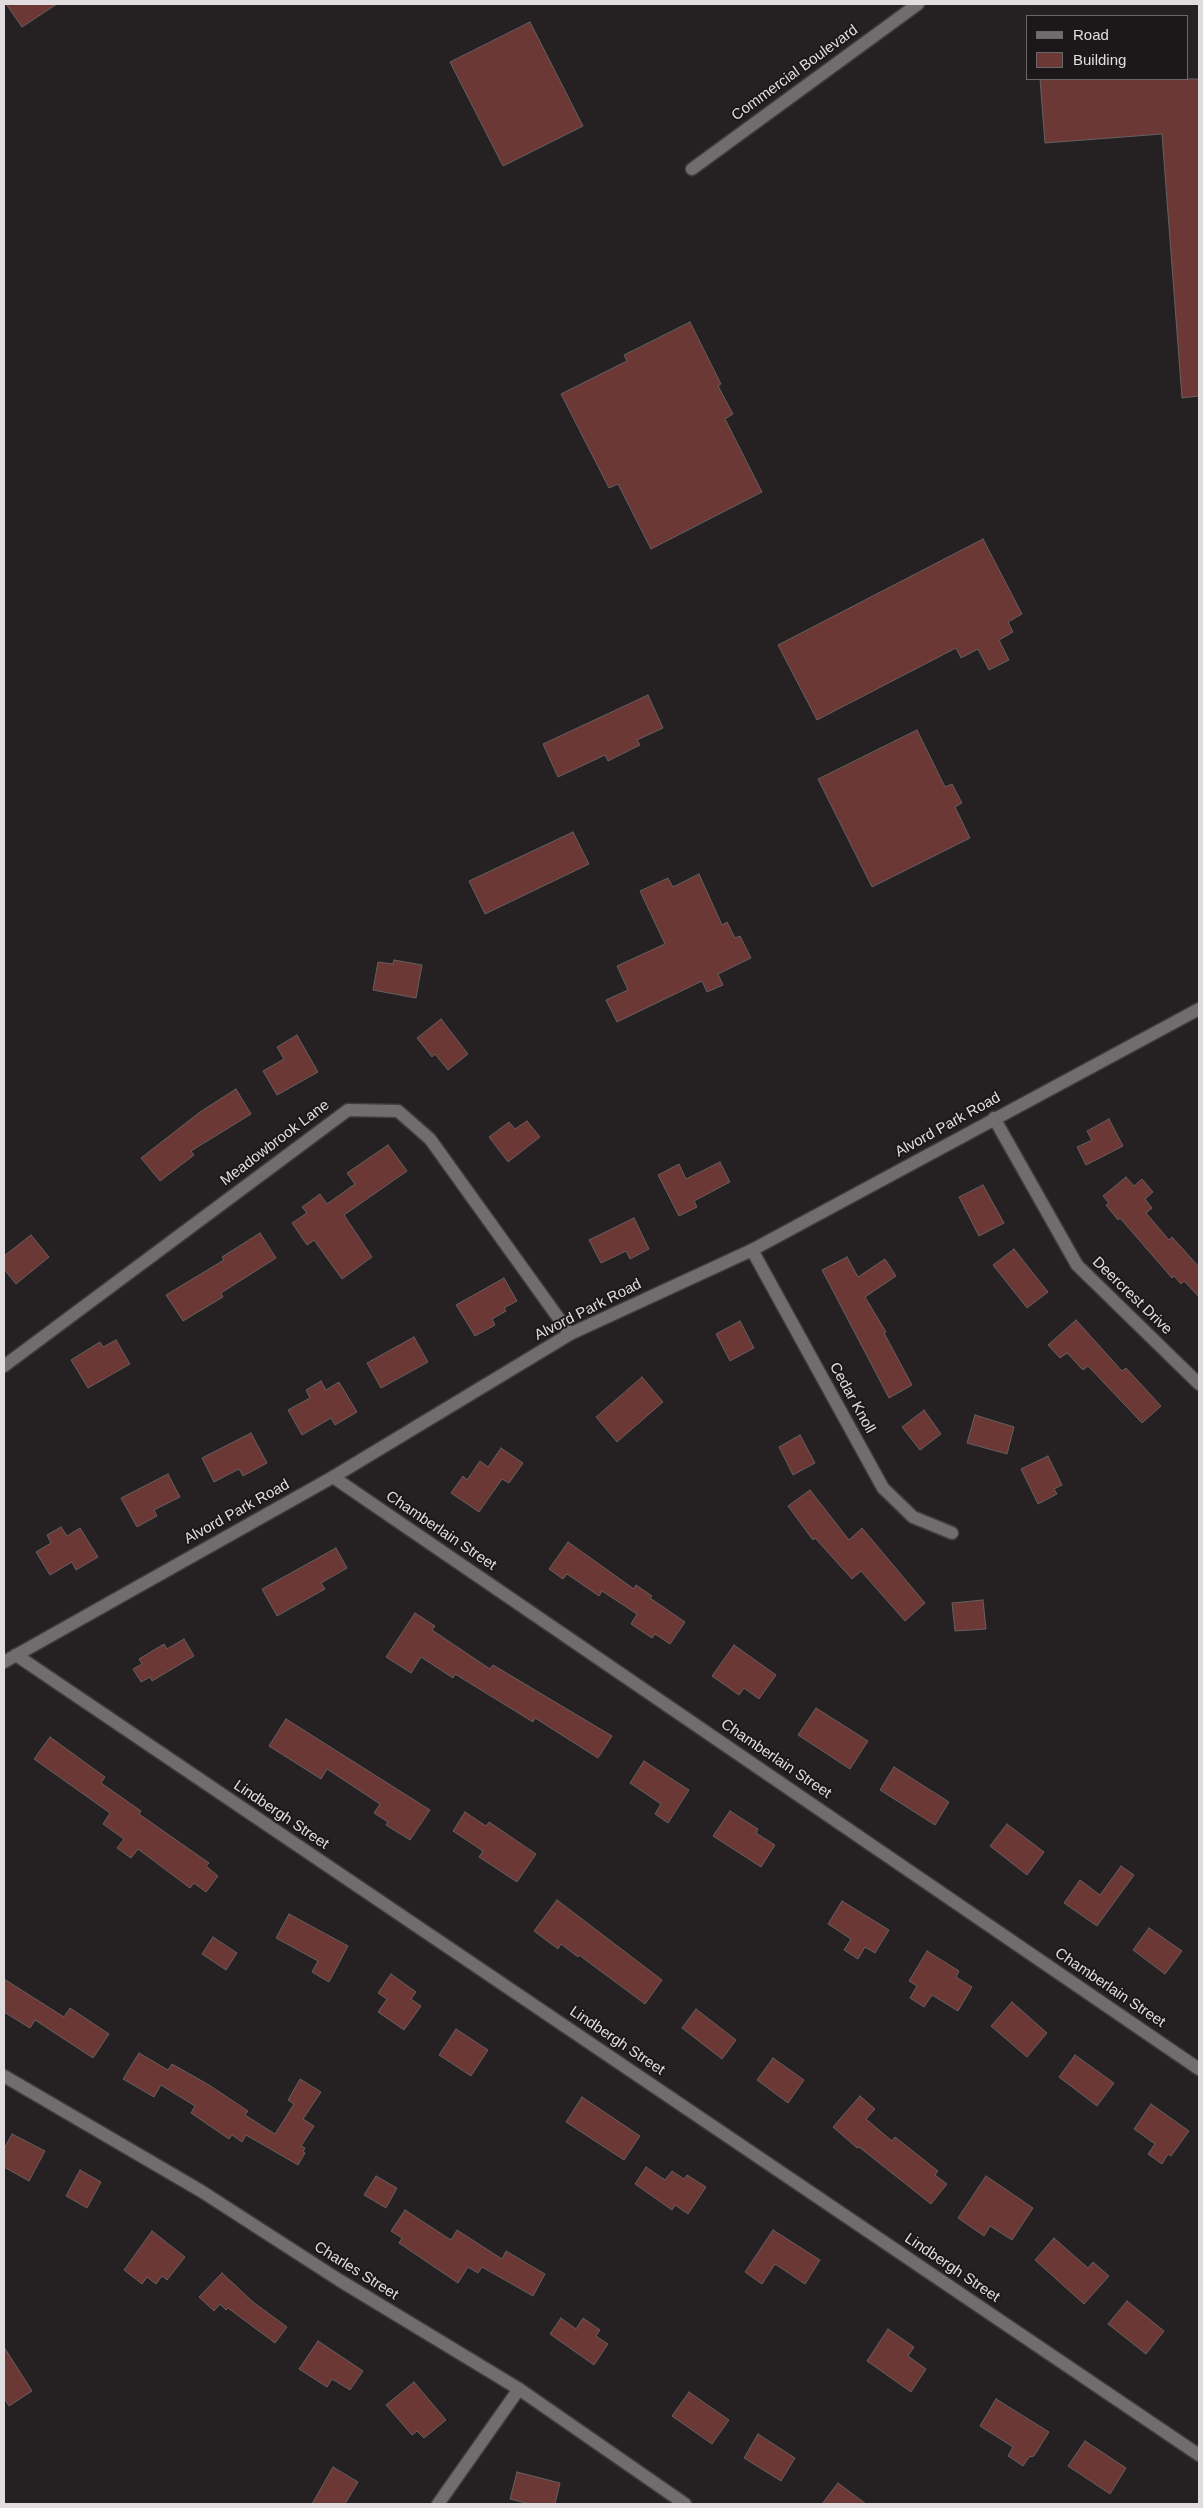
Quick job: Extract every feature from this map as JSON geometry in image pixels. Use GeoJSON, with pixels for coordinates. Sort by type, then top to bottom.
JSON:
{"type":"FeatureCollection","features":[{"type":"Feature","properties":{"kind":"street","name":"Commercial Boulevard"},"geometry":{"type":"LineString","coordinates":[[692,170],[918,4]]}},
{"type":"Feature","properties":{"kind":"street","name":"Alvord Park Road"},"geometry":{"type":"LineString","coordinates":[[4,1662],[333,1477],[570,1334],[752,1250],[1199,1009]]}},
{"type":"Feature","properties":{"kind":"street","name":"Meadowbrook Lane"},"geometry":{"type":"LineString","coordinates":[[4,1366],[348,1110],[398,1111],[430,1139],[570,1334]]}},
{"type":"Feature","properties":{"kind":"street","name":"Deercrest Drive"},"geometry":{"type":"LineString","coordinates":[[994,1118],[1076,1265],[1199,1384]]}},
{"type":"Feature","properties":{"kind":"street","name":"Cedar Knoll"},"geometry":{"type":"LineString","coordinates":[[752,1250],[883,1488],[913,1517],[952,1533]]}},
{"type":"Feature","properties":{"kind":"street","name":"Chamberlain Street"},"geometry":{"type":"LineString","coordinates":[[333,1477],[1199,2069]]}},
{"type":"Feature","properties":{"kind":"street","name":"Lindbergh Street"},"geometry":{"type":"LineString","coordinates":[[16,1655],[1199,2455]]}},
{"type":"Feature","properties":{"kind":"street","name":"Charles Street"},"geometry":{"type":"LineString","coordinates":[[4,2076],[201,2191],[339,2280],[519,2389],[685,2504]]}},
{"type":"Feature","properties":{"kind":"street"},"geometry":{"type":"LineString","coordinates":[[438,2504],[519,2389]]}},
{"type":"Feature","properties":{"kind":"building"},"geometry":{"type":"Polygon","coordinates":[[[6,4],[57,4],[22,27],[6,4]]]}},
{"type":"Feature","properties":{"kind":"building"},"geometry":{"type":"Polygon","coordinates":[[[530,22],[583,126],[503,166],[450,62],[530,22]]]}},
{"type":"Feature","properties":{"kind":"building"},"geometry":{"type":"Polygon","coordinates":[[[1199,79],[1199,396],[1182,398],[1162,134],[1045,143],[1040,80],[1199,79]]]}},
{"type":"Feature","properties":{"kind":"building"},"geometry":{"type":"Polygon","coordinates":[[[690,322],[721,384],[718,386],[733,414],[725,419],[762,492],[651,549],[618,484],[609,488],[561,394],[627,361],[624,355],[690,322]]]}},
{"type":"Feature","properties":{"kind":"building"},"geometry":{"type":"Polygon","coordinates":[[[983,539],[1022,614],[1008,622],[1013,632],[999,640],[1009,660],[989,670],[978,649],[961,658],[956,648],[817,720],[778,645],[983,539]]]}},
{"type":"Feature","properties":{"kind":"building"},"geometry":{"type":"Polygon","coordinates":[[[648,695],[663,728],[637,740],[640,745],[608,761],[605,755],[558,777],[543,744],[648,695]]]}},
{"type":"Feature","properties":{"kind":"building"},"geometry":{"type":"Polygon","coordinates":[[[917,730],[945,787],[952,784],[962,803],[955,807],[970,838],[872,887],[818,779],[917,730]]]}},
{"type":"Feature","properties":{"kind":"building"},"geometry":{"type":"Polygon","coordinates":[[[573,832],[589,864],[485,914],[469,881],[573,832]]]}},
{"type":"Feature","properties":{"kind":"building"},"geometry":{"type":"Polygon","coordinates":[[[699,874],[722,925],[727,922],[735,938],[740,936],[751,958],[718,974],[723,985],[707,992],[702,981],[617,1022],[606,1000],[628,990],[617,966],[665,944],[640,891],[668,878],[673,887],[699,874]]]}},
{"type":"Feature","properties":{"kind":"building"},"geometry":{"type":"Polygon","coordinates":[[[394,960],[422,965],[416,998],[373,990],[378,962],[393,964],[394,960]]]}},
{"type":"Feature","properties":{"kind":"building"},"geometry":{"type":"Polygon","coordinates":[[[441,1019],[468,1054],[448,1070],[435,1054],[432,1057],[417,1038],[441,1019]]]}},
{"type":"Feature","properties":{"kind":"building"},"geometry":{"type":"Polygon","coordinates":[[[297,1035],[318,1072],[277,1095],[263,1071],[284,1059],[277,1047],[297,1035]]]}},
{"type":"Feature","properties":{"kind":"building"},"geometry":{"type":"Polygon","coordinates":[[[236,1089],[251,1114],[191,1151],[194,1155],[160,1181],[141,1158],[200,1112],[236,1089]]]}},
{"type":"Feature","properties":{"kind":"building"},"geometry":{"type":"Polygon","coordinates":[[[1109,1119],[1123,1146],[1086,1165],[1077,1147],[1092,1140],[1087,1131],[1109,1119]]]}},
{"type":"Feature","properties":{"kind":"building"},"geometry":{"type":"Polygon","coordinates":[[[527,1121],[540,1137],[508,1162],[489,1137],[509,1122],[515,1129],[527,1121]]]}},
{"type":"Feature","properties":{"kind":"building"},"geometry":{"type":"Polygon","coordinates":[[[388,1145],[407,1171],[344,1215],[372,1257],[342,1279],[314,1240],[307,1245],[292,1223],[307,1213],[302,1207],[320,1194],[327,1204],[355,1184],[347,1173],[388,1145]]]}},
{"type":"Feature","properties":{"kind":"building"},"geometry":{"type":"Polygon","coordinates":[[[720,1162],[730,1182],[694,1201],[697,1207],[679,1216],[658,1175],[679,1164],[686,1179],[720,1162]]]}},
{"type":"Feature","properties":{"kind":"building"},"geometry":{"type":"Polygon","coordinates":[[[1126,1177],[1134,1186],[1142,1179],[1153,1192],[1145,1199],[1152,1208],[1146,1213],[1169,1240],[1172,1237],[1199,1267],[1199,1297],[1184,1281],[1181,1284],[1174,1276],[1172,1278],[1120,1218],[1118,1220],[1106,1205],[1109,1203],[1103,1196],[1126,1177]]]}},
{"type":"Feature","properties":{"kind":"building"},"geometry":{"type":"Polygon","coordinates":[[[983,1185],[1004,1223],[979,1236],[959,1197],[983,1185]]]}},
{"type":"Feature","properties":{"kind":"building"},"geometry":{"type":"Polygon","coordinates":[[[634,1218],[649,1249],[630,1259],[626,1251],[601,1263],[589,1240],[634,1218]]]}},
{"type":"Feature","properties":{"kind":"building"},"geometry":{"type":"Polygon","coordinates":[[[260,1233],[276,1258],[221,1293],[223,1297],[183,1321],[166,1295],[224,1260],[222,1257],[260,1233]]]}},
{"type":"Feature","properties":{"kind":"building"},"geometry":{"type":"Polygon","coordinates":[[[31,1235],[49,1257],[16,1284],[4,1269],[4,1256],[31,1235]]]}},
{"type":"Feature","properties":{"kind":"building"},"geometry":{"type":"Polygon","coordinates":[[[1014,1249],[1048,1292],[1027,1308],[993,1265],[1014,1249]]]}},
{"type":"Feature","properties":{"kind":"building"},"geometry":{"type":"Polygon","coordinates":[[[847,1257],[858,1277],[885,1259],[896,1276],[865,1297],[886,1332],[884,1333],[912,1385],[889,1398],[822,1270],[847,1257]]]}},
{"type":"Feature","properties":{"kind":"building"},"geometry":{"type":"Polygon","coordinates":[[[504,1278],[517,1301],[504,1308],[506,1311],[492,1319],[495,1325],[475,1336],[456,1305],[504,1278]]]}},
{"type":"Feature","properties":{"kind":"building"},"geometry":{"type":"Polygon","coordinates":[[[1076,1320],[1122,1371],[1126,1368],[1161,1406],[1142,1423],[1088,1366],[1083,1370],[1067,1353],[1060,1358],[1048,1345],[1076,1320]]]}},
{"type":"Feature","properties":{"kind":"building"},"geometry":{"type":"Polygon","coordinates":[[[740,1321],[754,1348],[730,1361],[716,1334],[740,1321]]]}},
{"type":"Feature","properties":{"kind":"building"},"geometry":{"type":"Polygon","coordinates":[[[414,1337],[428,1362],[381,1388],[367,1363],[414,1337]]]}},
{"type":"Feature","properties":{"kind":"building"},"geometry":{"type":"Polygon","coordinates":[[[116,1340],[130,1364],[88,1388],[71,1360],[100,1342],[103,1347],[116,1340]]]}},
{"type":"Feature","properties":{"kind":"building"},"geometry":{"type":"Polygon","coordinates":[[[642,1377],[663,1402],[617,1442],[596,1417],[642,1377]]]}},
{"type":"Feature","properties":{"kind":"building"},"geometry":{"type":"Polygon","coordinates":[[[321,1381],[326,1390],[339,1382],[357,1412],[335,1425],[331,1418],[302,1435],[288,1410],[310,1398],[306,1390],[321,1381]]]}},
{"type":"Feature","properties":{"kind":"building"},"geometry":{"type":"Polygon","coordinates":[[[924,1410],[941,1434],[920,1450],[902,1427],[924,1410]]]}},
{"type":"Feature","properties":{"kind":"building"},"geometry":{"type":"Polygon","coordinates":[[[975,1415],[1014,1427],[1007,1454],[967,1443],[975,1415]]]}},
{"type":"Feature","properties":{"kind":"building"},"geometry":{"type":"Polygon","coordinates":[[[251,1433],[267,1463],[243,1476],[239,1469],[214,1482],[202,1458],[251,1433]]]}},
{"type":"Feature","properties":{"kind":"building"},"geometry":{"type":"Polygon","coordinates":[[[800,1435],[815,1463],[793,1475],[779,1447],[800,1435]]]}},
{"type":"Feature","properties":{"kind":"building"},"geometry":{"type":"Polygon","coordinates":[[[501,1448],[523,1463],[509,1483],[502,1479],[479,1512],[451,1493],[463,1476],[467,1480],[480,1461],[488,1467],[501,1448]]]}},
{"type":"Feature","properties":{"kind":"building"},"geometry":{"type":"Polygon","coordinates":[[[1048,1456],[1062,1485],[1054,1489],[1057,1494],[1038,1504],[1021,1469],[1048,1456]]]}},
{"type":"Feature","properties":{"kind":"building"},"geometry":{"type":"Polygon","coordinates":[[[168,1474],[180,1497],[154,1510],[157,1516],[137,1527],[121,1498],[168,1474]]]}},
{"type":"Feature","properties":{"kind":"building"},"geometry":{"type":"Polygon","coordinates":[[[810,1490],[849,1540],[862,1528],[925,1603],[905,1621],[861,1571],[852,1579],[815,1538],[813,1540],[788,1506],[810,1490]]]}},
{"type":"Feature","properties":{"kind":"building"},"geometry":{"type":"Polygon","coordinates":[[[61,1527],[67,1536],[80,1528],[98,1557],[76,1570],[72,1562],[50,1575],[36,1552],[51,1543],[47,1535],[61,1527]]]}},
{"type":"Feature","properties":{"kind":"building"},"geometry":{"type":"Polygon","coordinates":[[[568,1542],[634,1589],[636,1585],[652,1596],[650,1598],[685,1622],[670,1644],[655,1634],[652,1638],[631,1624],[637,1614],[602,1591],[599,1596],[567,1574],[563,1579],[549,1569],[568,1542]]]}},
{"type":"Feature","properties":{"kind":"building"},"geometry":{"type":"Polygon","coordinates":[[[336,1548],[347,1568],[321,1583],[325,1589],[277,1616],[262,1589],[336,1548]]]}},
{"type":"Feature","properties":{"kind":"building"},"geometry":{"type":"Polygon","coordinates":[[[983,1600],[986,1629],[955,1631],[952,1603],[983,1600]]]}},
{"type":"Feature","properties":{"kind":"building"},"geometry":{"type":"Polygon","coordinates":[[[415,1613],[435,1626],[432,1630],[490,1669],[493,1665],[612,1736],[598,1758],[535,1718],[533,1722],[455,1674],[453,1678],[421,1657],[411,1673],[386,1657],[415,1613]]]}},
{"type":"Feature","properties":{"kind":"building"},"geometry":{"type":"Polygon","coordinates":[[[184,1639],[194,1656],[152,1681],[150,1677],[141,1682],[133,1669],[142,1664],[139,1659],[164,1644],[167,1649],[184,1639]]]}},
{"type":"Feature","properties":{"kind":"building"},"geometry":{"type":"Polygon","coordinates":[[[734,1645],[776,1675],[759,1699],[744,1688],[739,1695],[712,1676],[734,1645]]]}},
{"type":"Feature","properties":{"kind":"building"},"geometry":{"type":"Polygon","coordinates":[[[816,1708],[868,1741],[850,1769],[798,1735],[816,1708]]]}},
{"type":"Feature","properties":{"kind":"building"},"geometry":{"type":"Polygon","coordinates":[[[286,1719],[430,1810],[410,1840],[386,1825],[388,1822],[374,1813],[380,1804],[327,1769],[321,1779],[269,1746],[286,1719]]]}},
{"type":"Feature","properties":{"kind":"building"},"geometry":{"type":"Polygon","coordinates":[[[50,1737],[105,1777],[101,1783],[141,1811],[139,1814],[209,1863],[206,1866],[218,1876],[206,1892],[194,1883],[190,1888],[138,1849],[131,1858],[117,1848],[124,1839],[103,1824],[110,1813],[34,1759],[50,1737]]]}},
{"type":"Feature","properties":{"kind":"building"},"geometry":{"type":"Polygon","coordinates":[[[644,1761],[689,1790],[668,1823],[655,1814],[661,1804],[630,1783],[644,1761]]]}},
{"type":"Feature","properties":{"kind":"building"},"geometry":{"type":"Polygon","coordinates":[[[894,1767],[949,1802],[935,1825],[880,1790],[894,1767]]]}},
{"type":"Feature","properties":{"kind":"building"},"geometry":{"type":"Polygon","coordinates":[[[730,1811],[758,1829],[756,1833],[775,1845],[761,1867],[713,1836],[730,1811]]]}},
{"type":"Feature","properties":{"kind":"building"},"geometry":{"type":"Polygon","coordinates":[[[465,1812],[486,1826],[489,1822],[536,1854],[517,1882],[479,1857],[483,1851],[453,1831],[465,1812]]]}},
{"type":"Feature","properties":{"kind":"building"},"geometry":{"type":"Polygon","coordinates":[[[1007,1824],[1044,1852],[1027,1875],[990,1846],[1007,1824]]]}},
{"type":"Feature","properties":{"kind":"building"},"geometry":{"type":"Polygon","coordinates":[[[1121,1866],[1134,1875],[1097,1926],[1064,1903],[1080,1880],[1100,1895],[1121,1866]]]}},
{"type":"Feature","properties":{"kind":"building"},"geometry":{"type":"Polygon","coordinates":[[[557,1900],[662,1980],[645,2004],[579,1955],[578,1957],[561,1944],[558,1949],[534,1931],[557,1900]]]}},
{"type":"Feature","properties":{"kind":"building"},"geometry":{"type":"Polygon","coordinates":[[[842,1901],[889,1930],[875,1953],[865,1947],[858,1959],[844,1950],[851,1939],[828,1924],[842,1901]]]}},
{"type":"Feature","properties":{"kind":"building"},"geometry":{"type":"Polygon","coordinates":[[[289,1914],[348,1946],[329,1982],[312,1972],[318,1961],[276,1938],[289,1914]]]}},
{"type":"Feature","properties":{"kind":"building"},"geometry":{"type":"Polygon","coordinates":[[[1149,1928],[1182,1951],[1165,1974],[1133,1950],[1149,1928]]]}},
{"type":"Feature","properties":{"kind":"building"},"geometry":{"type":"Polygon","coordinates":[[[213,1937],[237,1953],[226,1970],[202,1954],[213,1937]]]}},
{"type":"Feature","properties":{"kind":"building"},"geometry":{"type":"Polygon","coordinates":[[[927,1951],[959,1971],[956,1977],[972,1987],[958,2011],[932,1995],[924,2007],[910,1998],[917,1986],[909,1981],[927,1951]]]}},
{"type":"Feature","properties":{"kind":"building"},"geometry":{"type":"Polygon","coordinates":[[[391,1974],[416,1992],[411,1999],[421,2006],[404,2030],[378,2012],[387,1999],[378,1993],[391,1974]]]}},
{"type":"Feature","properties":{"kind":"building"},"geometry":{"type":"Polygon","coordinates":[[[4,1979],[64,2017],[70,2008],[109,2034],[93,2058],[35,2020],[30,2028],[4,2012],[4,1979]]]}},
{"type":"Feature","properties":{"kind":"building"},"geometry":{"type":"Polygon","coordinates":[[[1012,2002],[1047,2033],[1027,2057],[991,2026],[1012,2002]]]}},
{"type":"Feature","properties":{"kind":"building"},"geometry":{"type":"Polygon","coordinates":[[[696,2009],[736,2040],[722,2059],[682,2028],[696,2009]]]}},
{"type":"Feature","properties":{"kind":"building"},"geometry":{"type":"Polygon","coordinates":[[[456,2029],[488,2050],[471,2076],[439,2055],[456,2029]]]}},
{"type":"Feature","properties":{"kind":"building"},"geometry":{"type":"Polygon","coordinates":[[[139,2053],[168,2070],[172,2064],[209,2085],[248,2111],[245,2115],[275,2134],[294,2104],[288,2100],[300,2079],[321,2092],[303,2119],[314,2126],[301,2146],[305,2148],[303,2152],[305,2153],[298,2165],[246,2135],[242,2142],[232,2135],[229,2139],[191,2113],[195,2106],[161,2085],[154,2097],[123,2079],[139,2053]]]}},
{"type":"Feature","properties":{"kind":"building"},"geometry":{"type":"Polygon","coordinates":[[[1075,2055],[1114,2083],[1097,2106],[1059,2077],[1075,2055]]]}},
{"type":"Feature","properties":{"kind":"building"},"geometry":{"type":"Polygon","coordinates":[[[773,2058],[804,2080],[788,2103],[757,2080],[773,2058]]]}},
{"type":"Feature","properties":{"kind":"building"},"geometry":{"type":"Polygon","coordinates":[[[860,2096],[875,2109],[866,2119],[892,2141],[895,2137],[938,2171],[935,2175],[947,2184],[931,2204],[859,2147],[857,2148],[833,2127],[860,2096]]]}},
{"type":"Feature","properties":{"kind":"building"},"geometry":{"type":"Polygon","coordinates":[[[582,2097],[640,2136],[624,2160],[566,2122],[582,2097]]]}},
{"type":"Feature","properties":{"kind":"building"},"geometry":{"type":"Polygon","coordinates":[[[1151,2104],[1189,2131],[1171,2156],[1168,2154],[1162,2164],[1148,2154],[1155,2144],[1134,2129],[1151,2104]]]}},
{"type":"Feature","properties":{"kind":"building"},"geometry":{"type":"Polygon","coordinates":[[[12,2134],[45,2151],[29,2181],[4,2167],[4,2149],[12,2134]]]}},
{"type":"Feature","properties":{"kind":"building"},"geometry":{"type":"Polygon","coordinates":[[[646,2167],[665,2180],[672,2171],[684,2179],[687,2175],[706,2187],[688,2214],[675,2205],[672,2210],[635,2184],[646,2167]]]}},
{"type":"Feature","properties":{"kind":"building"},"geometry":{"type":"Polygon","coordinates":[[[80,2170],[101,2182],[87,2208],[66,2196],[80,2170]]]}},
{"type":"Feature","properties":{"kind":"building"},"geometry":{"type":"Polygon","coordinates":[[[376,2176],[397,2188],[386,2208],[364,2195],[376,2176]]]}},
{"type":"Feature","properties":{"kind":"building"},"geometry":{"type":"Polygon","coordinates":[[[986,2176],[1033,2208],[1012,2240],[990,2226],[984,2236],[958,2218],[986,2176]]]}},
{"type":"Feature","properties":{"kind":"building"},"geometry":{"type":"Polygon","coordinates":[[[405,2210],[451,2240],[457,2230],[502,2259],[506,2251],[545,2274],[533,2296],[482,2267],[478,2273],[468,2267],[458,2283],[399,2243],[402,2238],[391,2231],[405,2210]]]}},
{"type":"Feature","properties":{"kind":"building"},"geometry":{"type":"Polygon","coordinates":[[[773,2230],[820,2260],[805,2284],[775,2264],[762,2284],[745,2272],[773,2230]]]}},
{"type":"Feature","properties":{"kind":"building"},"geometry":{"type":"Polygon","coordinates":[[[152,2231],[185,2257],[167,2280],[162,2276],[156,2284],[147,2277],[142,2284],[124,2270],[152,2231]]]}},
{"type":"Feature","properties":{"kind":"building"},"geometry":{"type":"Polygon","coordinates":[[[1054,2238],[1088,2268],[1093,2262],[1109,2276],[1084,2304],[1035,2260],[1054,2238]]]}},
{"type":"Feature","properties":{"kind":"building"},"geometry":{"type":"Polygon","coordinates":[[[222,2273],[253,2302],[287,2327],[275,2343],[228,2308],[226,2310],[220,2304],[214,2311],[199,2297],[222,2273]]]}},
{"type":"Feature","properties":{"kind":"building"},"geometry":{"type":"Polygon","coordinates":[[[1127,2301],[1164,2331],[1146,2354],[1108,2324],[1127,2301]]]}},
{"type":"Feature","properties":{"kind":"building"},"geometry":{"type":"Polygon","coordinates":[[[561,2318],[576,2329],[583,2318],[600,2330],[596,2336],[608,2344],[594,2365],[550,2334],[561,2318]]]}},
{"type":"Feature","properties":{"kind":"building"},"geometry":{"type":"Polygon","coordinates":[[[888,2329],[914,2347],[908,2356],[926,2369],[911,2392],[867,2361],[888,2329]]]}},
{"type":"Feature","properties":{"kind":"building"},"geometry":{"type":"Polygon","coordinates":[[[318,2341],[363,2371],[350,2390],[332,2379],[327,2387],[299,2369],[318,2341]]]}},
{"type":"Feature","properties":{"kind":"building"},"geometry":{"type":"Polygon","coordinates":[[[4,2347],[32,2391],[9,2406],[4,2398],[4,2347]]]}},
{"type":"Feature","properties":{"kind":"building"},"geometry":{"type":"Polygon","coordinates":[[[414,2382],[446,2420],[424,2438],[417,2431],[412,2435],[386,2405],[414,2382]]]}},
{"type":"Feature","properties":{"kind":"building"},"geometry":{"type":"Polygon","coordinates":[[[689,2392],[729,2420],[712,2444],[672,2416],[689,2392]]]}},
{"type":"Feature","properties":{"kind":"building"},"geometry":{"type":"Polygon","coordinates":[[[996,2399],[1049,2432],[1034,2456],[1029,2457],[1023,2466],[1008,2456],[1013,2447],[980,2426],[996,2399]]]}},
{"type":"Feature","properties":{"kind":"building"},"geometry":{"type":"Polygon","coordinates":[[[758,2434],[795,2458],[781,2481],[744,2458],[758,2434]]]}},
{"type":"Feature","properties":{"kind":"building"},"geometry":{"type":"Polygon","coordinates":[[[1085,2441],[1126,2468],[1110,2494],[1068,2466],[1085,2441]]]}},
{"type":"Feature","properties":{"kind":"building"},"geometry":{"type":"Polygon","coordinates":[[[333,2467],[358,2482],[345,2504],[312,2504],[333,2467]]]}},
{"type":"Feature","properties":{"kind":"building"},"geometry":{"type":"Polygon","coordinates":[[[517,2472],[560,2483],[555,2504],[530,2504],[510,2499],[517,2472]]]}},
{"type":"Feature","properties":{"kind":"building"},"geometry":{"type":"Polygon","coordinates":[[[838,2483],[866,2504],[822,2504],[838,2483]]]}}]}
